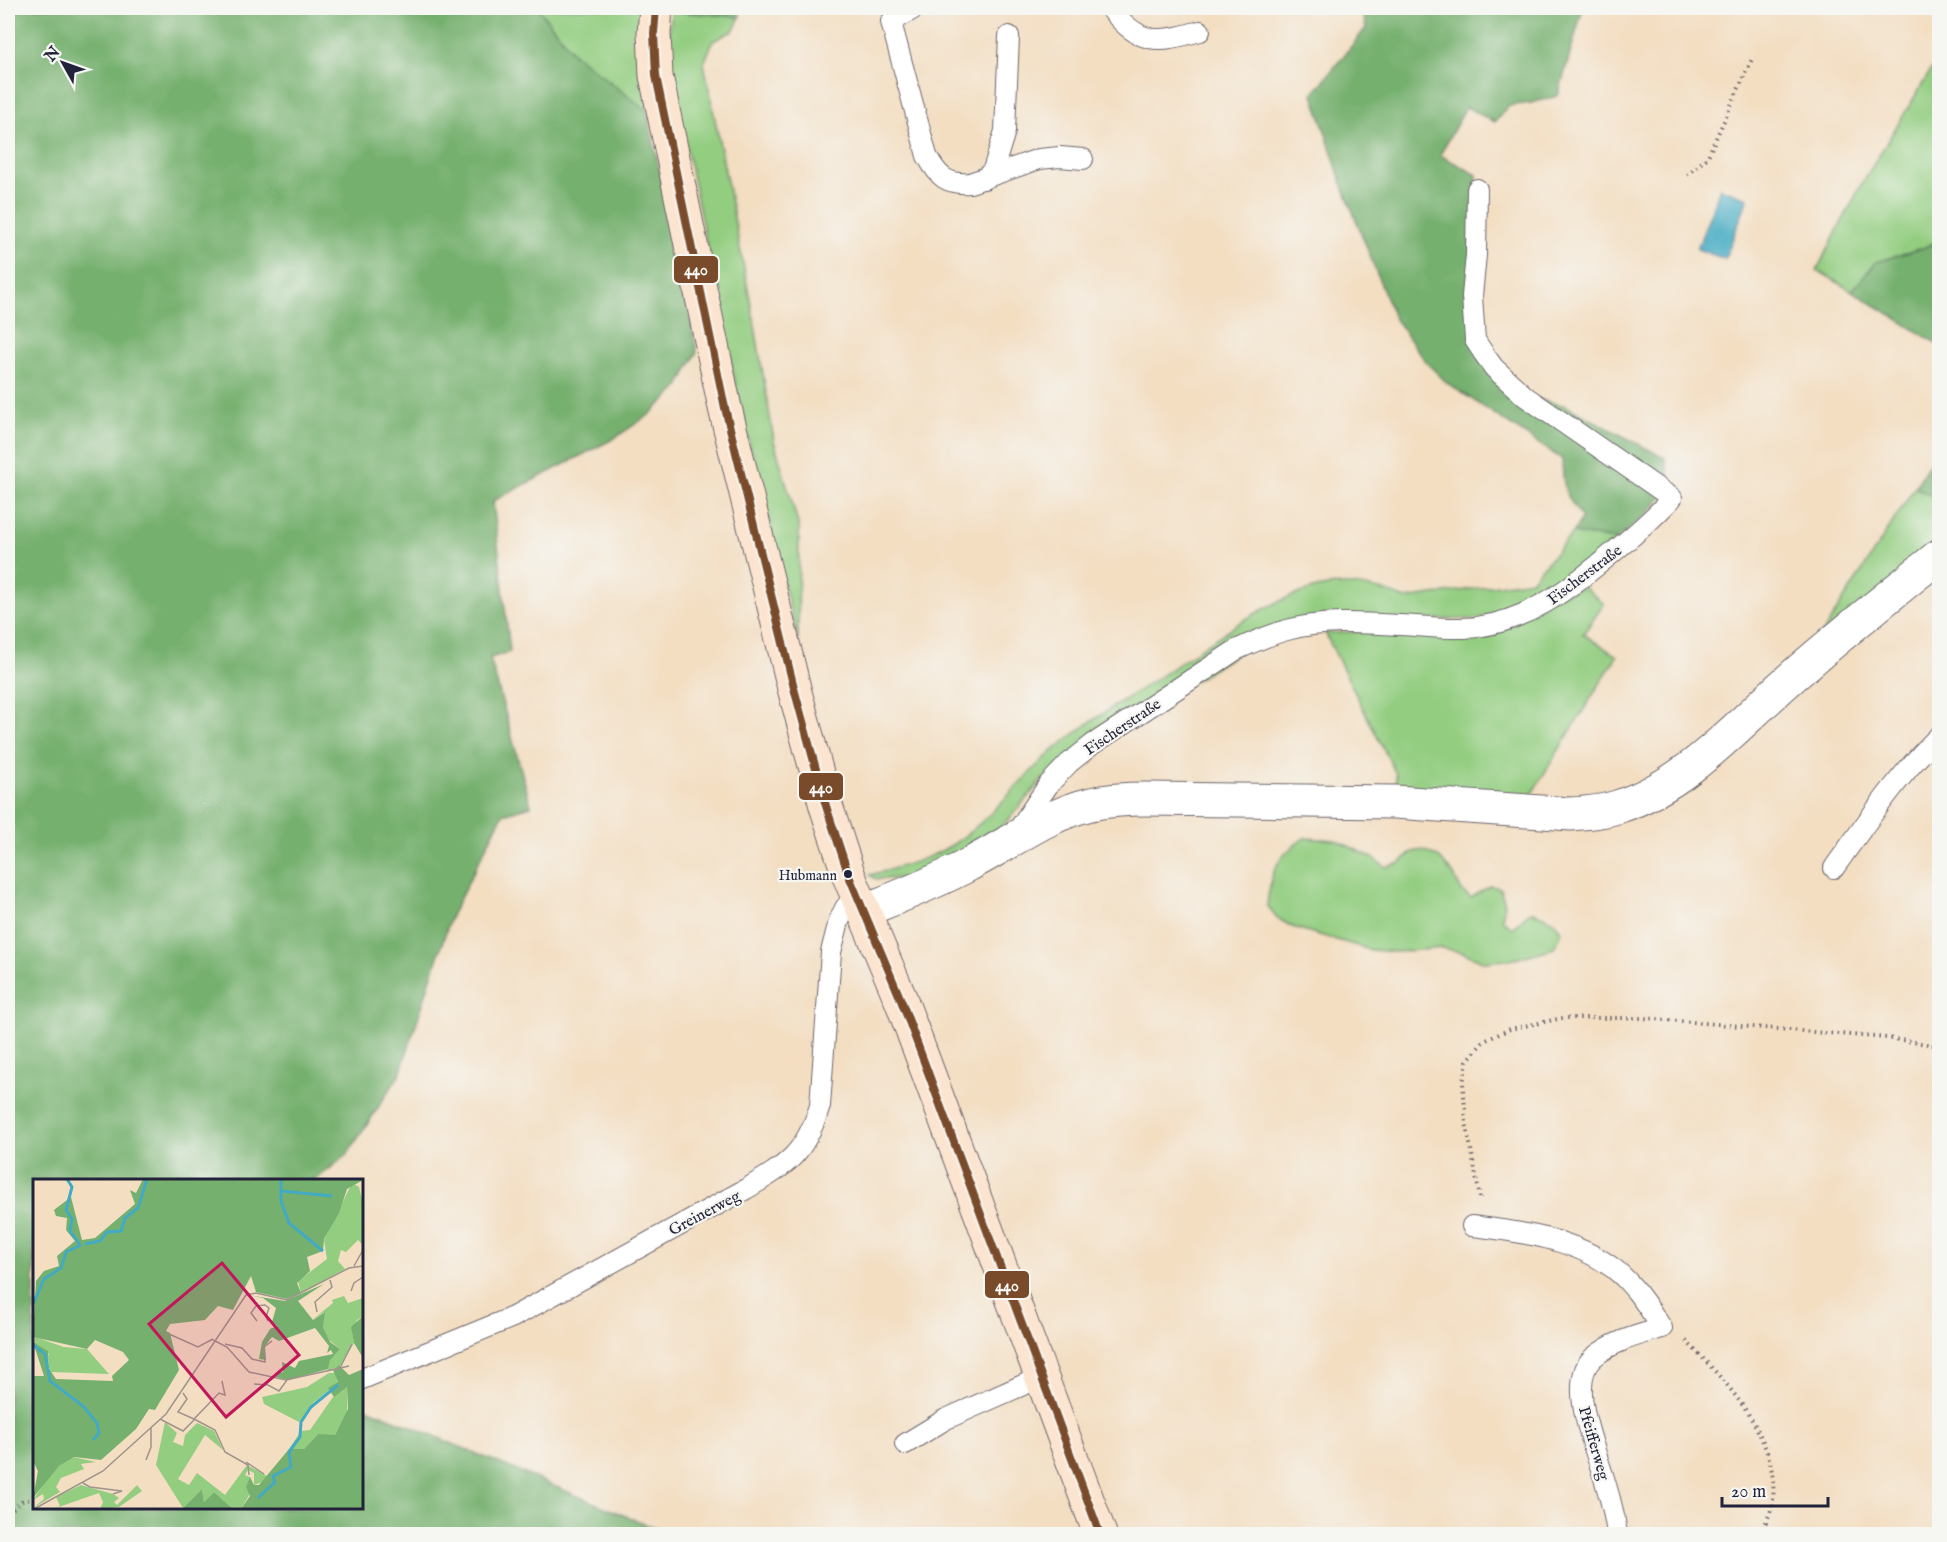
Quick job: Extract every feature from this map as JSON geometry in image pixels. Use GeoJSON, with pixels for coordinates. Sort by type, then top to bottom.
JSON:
{"type":"FeatureCollection","features":[{"type":"Feature","properties":{"kind":"street"},"geometry":{"type":"LineString","coordinates":[[656,8],[654,53],[656,76],[725,408],[826,806],[860,903],[902,1000],[1100,1534]]}},
{"type":"Feature","properties":{"kind":"street","name":"Fischerstraße"},"geometry":{"type":"LineString","coordinates":[[860,903],[940,879],[969,865],[1047,819],[1092,803],[1146,799],[1395,802],[1571,813],[1615,808],[1639,799],[1689,768],[1792,677],[1940,555]]}},
{"type":"Feature","properties":{"kind":"lane"},"geometry":{"type":"LineString","coordinates":[[915,8],[888,15],[927,156],[948,182],[970,183],[1039,159],[1060,157],[1083,159]]}},
{"type":"Feature","properties":{"kind":"lane"},"geometry":{"type":"LineString","coordinates":[[1110,8],[1135,33],[1151,39],[1168,40],[1200,31]]}},
{"type":"Feature","properties":{"kind":"lane"},"geometry":{"type":"LineString","coordinates":[[984,179],[993,170],[1005,131],[1009,36]]}},
{"type":"Feature","properties":{"kind":"lane","name":"Fischerstraße"},"geometry":{"type":"LineString","coordinates":[[1011,840],[1049,784],[1069,764],[1093,744],[1236,650],[1279,632],[1315,625],[1370,623],[1476,627],[1531,612],[1574,584],[1654,518],[1672,498],[1526,397],[1494,369],[1475,340],[1472,306],[1476,255],[1477,189]]}},
{"type":"Feature","properties":{"kind":"lane"},"geometry":{"type":"LineString","coordinates":[[1834,868],[1886,795],[1925,748],[1940,735]]}},
{"type":"Feature","properties":{"kind":"lane","name":"Greinerweg"},"geometry":{"type":"LineString","coordinates":[[363,1379],[513,1317],[776,1172],[797,1154],[814,1126],[820,1106],[831,952],[845,908],[860,903]]}},
{"type":"Feature","properties":{"kind":"lane"},"geometry":{"type":"LineString","coordinates":[[1479,1226],[1546,1238],[1596,1256],[1625,1279],[1662,1329]]}},
{"type":"Feature","properties":{"kind":"lane","name":"Pfeifferweg"},"geometry":{"type":"LineString","coordinates":[[1617,1534],[1606,1484],[1582,1399],[1583,1377],[1592,1358],[1605,1349],[1624,1340],[1662,1329]]}},
{"type":"Feature","properties":{"kind":"lane"},"geometry":{"type":"LineString","coordinates":[[905,1444],[946,1419],[1041,1377]]}},
{"type":"Feature","properties":{"kind":"path"},"geometry":{"type":"LineString","coordinates":[[1687,175],[1707,158],[1753,57]]}},
{"type":"Feature","properties":{"kind":"path"},"geometry":{"type":"LineString","coordinates":[[1479,1226],[1463,1083],[1467,1061],[1484,1041],[1510,1029],[1563,1018],[1642,1018],[1887,1038],[1940,1046]]}},
{"type":"Feature","properties":{"kind":"path"},"geometry":{"type":"LineString","coordinates":[[1662,1329],[1682,1337],[1706,1361],[1732,1391],[1749,1414],[1757,1430],[1766,1451],[1773,1481],[1773,1501],[1760,1534]]}},
{"type":"Feature","properties":{"kind":"path"},"geometry":{"type":"LineString","coordinates":[[8,1513],[22,1501],[33,1498]]}},
{"type":"Feature","properties":{"kind":"green space"},"geometry":{"type":"Polygon","coordinates":[[[8,8],[538,8],[573,53],[647,111],[697,352],[678,388],[649,415],[613,439],[493,501],[510,652],[490,658],[531,806],[503,814],[451,916],[400,1074],[347,1155],[316,1179],[33,1179],[33,1509],[363,1509],[363,1406],[669,1534],[8,1534],[8,8]]]}},
{"type":"Feature","properties":{"kind":"green space"},"geometry":{"type":"Polygon","coordinates":[[[538,8],[641,8],[647,111],[573,53],[538,8]]]}},
{"type":"Feature","properties":{"kind":"green space"},"geometry":{"type":"Polygon","coordinates":[[[672,8],[739,8],[740,17],[671,11],[672,8]]]}},
{"type":"Feature","properties":{"kind":"green space"},"geometry":{"type":"Polygon","coordinates":[[[1362,8],[1583,8],[1558,96],[1508,106],[1495,122],[1466,107],[1440,155],[1477,175],[1473,326],[1526,397],[1566,406],[1665,458],[1672,486],[1649,512],[1616,540],[1573,533],[1582,518],[1571,503],[1566,490],[1562,459],[1447,383],[1427,363],[1394,318],[1341,181],[1313,94],[1366,28],[1362,8]]]}},
{"type":"Feature","properties":{"kind":"green space"},"geometry":{"type":"Polygon","coordinates":[[[671,11],[740,17],[733,31],[713,41],[704,63],[754,320],[774,441],[799,527],[798,641],[740,405],[671,74],[669,52],[671,11]]]}},
{"type":"Feature","properties":{"kind":"green space"},"geometry":{"type":"Polygon","coordinates":[[[1939,57],[1939,241],[1876,262],[1852,291],[1817,270],[1862,183],[1939,57]]]}},
{"type":"Feature","properties":{"kind":"green space"},"geometry":{"type":"Polygon","coordinates":[[[1939,241],[1939,345],[1852,291],[1876,262],[1939,241]]]}},
{"type":"Feature","properties":{"kind":"green space"},"geometry":{"type":"Polygon","coordinates":[[[1939,448],[1939,500],[1915,487],[1939,448]]]}},
{"type":"Feature","properties":{"kind":"green space"},"geometry":{"type":"Polygon","coordinates":[[[1915,487],[1939,500],[1939,544],[1812,650],[1915,487]]]}},
{"type":"Feature","properties":{"kind":"green space"},"geometry":{"type":"Polygon","coordinates":[[[1573,533],[1616,540],[1546,594],[1504,613],[1475,619],[1287,621],[1043,779],[1009,819],[991,836],[914,878],[876,879],[870,875],[903,866],[955,843],[979,824],[1044,759],[1071,736],[1235,626],[1275,603],[1317,588],[1339,585],[1362,586],[1406,599],[1531,580],[1573,533]]]}},
{"type":"Feature","properties":{"kind":"green space"},"geometry":{"type":"Polygon","coordinates":[[[1584,587],[1604,604],[1583,634],[1617,656],[1526,803],[1395,794],[1396,774],[1325,633],[1370,631],[1439,636],[1584,587]]]}},
{"type":"Feature","properties":{"kind":"green space"},"geometry":{"type":"Polygon","coordinates":[[[1304,838],[1336,840],[1386,867],[1400,863],[1412,852],[1423,850],[1440,858],[1453,874],[1462,891],[1471,898],[1490,886],[1500,888],[1505,904],[1502,919],[1512,928],[1531,911],[1553,920],[1562,932],[1554,948],[1515,959],[1485,962],[1464,953],[1442,948],[1398,952],[1371,950],[1292,927],[1277,918],[1267,905],[1276,866],[1294,845],[1304,838]]]}},
{"type":"Feature","properties":{"kind":"water"},"geometry":{"type":"Polygon","coordinates":[[[1720,188],[1748,198],[1725,259],[1697,249],[1720,188]]]}},
{"type":"Feature","properties":{"kind":"transit line","name":"440"},"geometry":{"type":"LineString","coordinates":[[656,8],[654,33],[656,76],[725,408],[795,692],[826,806],[849,876],[901,1000],[1100,1534]]}},
{"type":"Feature","properties":{"kind":"place","name":"Hubmann"},"geometry":{"type":"Point","coordinates":[848,874]}}]}
